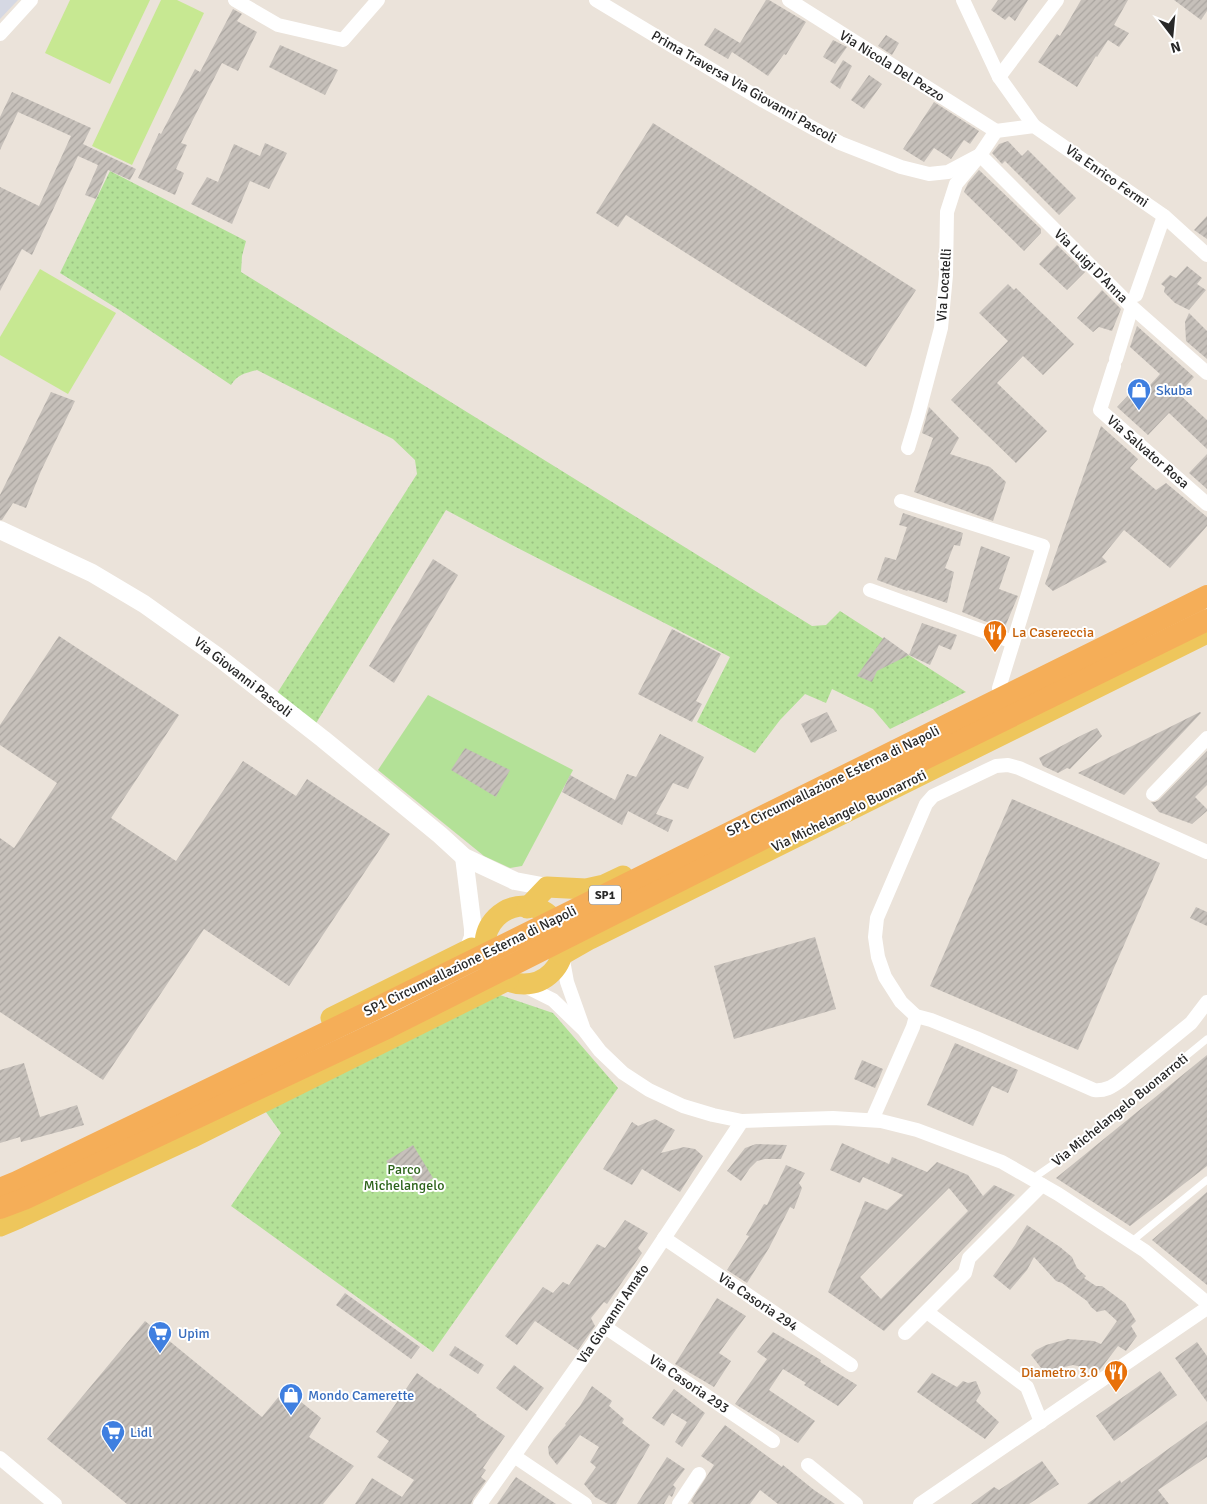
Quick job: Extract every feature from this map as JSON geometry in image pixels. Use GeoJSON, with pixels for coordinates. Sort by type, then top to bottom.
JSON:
{"type":"FeatureCollection","features":[{"type":"Feature","properties":{"kind":"highway","name":"SP1 Circumvallazione Esterna di Napoli"},"geometry":{"type":"LineString","coordinates":[[0,1188],[375,1009],[1207,596]]}},
{"type":"Feature","properties":{"kind":"highway","name":"SP1 Circumvallazione Esterna di Napoli"},"geometry":{"type":"LineString","coordinates":[[0,1208],[24,1199],[389,1028],[798,821],[1205,632]]}},
{"type":"Feature","properties":{"kind":"main road"},"geometry":{"type":"LineString","coordinates":[[527,908],[547,887],[586,889],[604,885],[728,825],[858,758],[1207,585]]}},
{"type":"Feature","properties":{"kind":"main road","name":"Via Michelangelo Buonarroti"},"geometry":{"type":"LineString","coordinates":[[562,955],[1205,632]]}},
{"type":"Feature","properties":{"kind":"main road"},"geometry":{"type":"LineString","coordinates":[[0,1177],[47,1158],[480,943],[497,916],[506,910],[517,906],[541,910],[552,918],[560,929],[563,942],[562,955],[556,967],[546,977],[534,982],[514,982],[499,975],[480,943]]}},
{"type":"Feature","properties":{"kind":"main road"},"geometry":{"type":"LineString","coordinates":[[0,1226],[191,1138],[514,982]]}},
{"type":"Feature","properties":{"kind":"street"},"geometry":{"type":"LineString","coordinates":[[0,34],[31,0]]}},
{"type":"Feature","properties":{"kind":"street"},"geometry":{"type":"LineString","coordinates":[[235,0],[278,25],[343,40],[378,0]]}},
{"type":"Feature","properties":{"kind":"street","name":"Prima Traversa Via Giovanni Pascoli"},"geometry":{"type":"LineString","coordinates":[[596,0],[762,100],[840,143],[901,166],[929,174],[948,172],[980,155]]}},
{"type":"Feature","properties":{"kind":"street","name":"Via Nicola Del Pezzo"},"geometry":{"type":"LineString","coordinates":[[789,0],[996,131]]}},
{"type":"Feature","properties":{"kind":"street","name":"Via Enrico Fermi"},"geometry":{"type":"LineString","coordinates":[[963,0],[999,77],[1034,126],[1164,216],[1207,255]]}},
{"type":"Feature","properties":{"kind":"street"},"geometry":{"type":"LineString","coordinates":[[999,77],[1057,0]]}},
{"type":"Feature","properties":{"kind":"street"},"geometry":{"type":"LineString","coordinates":[[996,131],[1034,126]]}},
{"type":"Feature","properties":{"kind":"street","name":"Via Locatelli"},"geometry":{"type":"LineString","coordinates":[[908,448],[941,328],[946,275],[947,212],[956,184],[980,155],[996,131]]}},
{"type":"Feature","properties":{"kind":"street","name":"Via Luigi D'Anna"},"geometry":{"type":"LineString","coordinates":[[980,155],[1207,373]]}},
{"type":"Feature","properties":{"kind":"street","name":"Via Salvator Rosa"},"geometry":{"type":"LineString","coordinates":[[1164,216],[1134,301],[1100,410],[1207,504]]}},
{"type":"Feature","properties":{"kind":"street"},"geometry":{"type":"LineString","coordinates":[[901,501],[1043,546],[999,688]]}},
{"type":"Feature","properties":{"kind":"street","name":"Via Giovanni Pascoli"},"geometry":{"type":"LineString","coordinates":[[0,530],[92,573],[144,604],[216,656],[323,740],[440,835],[464,857],[515,881],[547,887]]}},
{"type":"Feature","properties":{"kind":"street"},"geometry":{"type":"LineString","coordinates":[[870,590],[1013,642]]}},
{"type":"Feature","properties":{"kind":"street"},"geometry":{"type":"LineString","coordinates":[[1153,794],[1207,738]]}},
{"type":"Feature","properties":{"kind":"street"},"geometry":{"type":"LineString","coordinates":[[1207,852],[1026,772],[1008,765],[996,766],[933,796],[926,804],[884,898],[877,918],[875,937],[878,957],[885,977],[901,1002],[916,1016],[976,1038],[1094,1090],[1101,1091],[1111,1088],[1120,1081],[1191,1023],[1207,1002]]}},
{"type":"Feature","properties":{"kind":"street"},"geometry":{"type":"LineString","coordinates":[[464,857],[472,911],[480,943]]}},
{"type":"Feature","properties":{"kind":"street"},"geometry":{"type":"LineString","coordinates":[[515,881],[527,908]]}},
{"type":"Feature","properties":{"kind":"street"},"geometry":{"type":"LineString","coordinates":[[472,911],[473,937],[480,943]]}},
{"type":"Feature","properties":{"kind":"street"},"geometry":{"type":"LineString","coordinates":[[562,955],[566,982],[584,1030]]}},
{"type":"Feature","properties":{"kind":"street"},"geometry":{"type":"LineString","coordinates":[[514,982],[552,1000],[584,1030],[600,1050],[623,1073],[649,1090],[683,1106],[742,1121],[832,1118],[881,1121],[925,1133],[1002,1162],[1131,1242],[1207,1303]]}},
{"type":"Feature","properties":{"kind":"street"},"geometry":{"type":"LineString","coordinates":[[872,1120],[913,1027],[916,1016]]}},
{"type":"Feature","properties":{"kind":"street","name":"Via Giovanni Amato"},"geometry":{"type":"LineString","coordinates":[[480,1504],[605,1327],[742,1121]]}},
{"type":"Feature","properties":{"kind":"street","name":"Via Michelangelo Buonarroti"},"geometry":{"type":"LineString","coordinates":[[905,1333],[965,1273],[969,1258],[1037,1182]]}},
{"type":"Feature","properties":{"kind":"street","name":"Via Casoria 294"},"geometry":{"type":"LineString","coordinates":[[664,1238],[851,1365]]}},
{"type":"Feature","properties":{"kind":"street"},"geometry":{"type":"LineString","coordinates":[[920,1504],[1207,1308]]}},
{"type":"Feature","properties":{"kind":"street"},"geometry":{"type":"LineString","coordinates":[[927,1312],[1027,1387],[1040,1422]]}},
{"type":"Feature","properties":{"kind":"street","name":"Via Casoria 293"},"geometry":{"type":"LineString","coordinates":[[605,1327],[773,1441]]}},
{"type":"Feature","properties":{"kind":"street"},"geometry":{"type":"LineString","coordinates":[[514,1456],[585,1504]]}},
{"type":"Feature","properties":{"kind":"street"},"geometry":{"type":"LineString","coordinates":[[0,1458],[55,1504]]}},
{"type":"Feature","properties":{"kind":"street"},"geometry":{"type":"LineString","coordinates":[[808,1465],[856,1504]]}},
{"type":"Feature","properties":{"kind":"street"},"geometry":{"type":"LineString","coordinates":[[679,1504],[699,1474]]}},
{"type":"Feature","properties":{"kind":"lane","name":"Via Michelangelo Buonarroti"},"geometry":{"type":"LineString","coordinates":[[1037,1182],[1058,1161],[1207,1039]]}},
{"type":"Feature","properties":{"kind":"lane"},"geometry":{"type":"LineString","coordinates":[[1131,1242],[1207,1180]]}},
{"type":"Feature","properties":{"kind":"shaded area"},"geometry":{"type":"Polygon","coordinates":[[[0,0],[18,0],[0,19],[0,0]]]}},
{"type":"Feature","properties":{"kind":"green space"},"geometry":{"type":"Polygon","coordinates":[[[70,0],[150,0],[110,84],[45,53],[70,0]]]}},
{"type":"Feature","properties":{"kind":"green space"},"geometry":{"type":"Polygon","coordinates":[[[161,0],[177,0],[204,13],[132,165],[92,146],[161,0]]]}},
{"type":"Feature","properties":{"kind":"green space"},"geometry":{"type":"Polygon","coordinates":[[[110,171],[246,241],[242,256],[241,272],[812,626],[826,625],[840,611],[966,692],[890,729],[873,709],[832,689],[826,703],[805,694],[780,720],[755,753],[697,722],[730,657],[446,510],[315,725],[276,695],[417,474],[415,460],[393,439],[257,370],[242,375],[231,385],[121,311],[60,273],[110,171]]]}},
{"type":"Feature","properties":{"kind":"green space"},"geometry":{"type":"Polygon","coordinates":[[[40,269],[116,313],[68,394],[0,355],[0,337],[40,269]]]}},
{"type":"Feature","properties":{"kind":"green space"},"geometry":{"type":"Polygon","coordinates":[[[428,695],[573,770],[522,866],[510,868],[484,856],[378,770],[428,695]]]}},
{"type":"Feature","properties":{"kind":"green space","name":"Parco Michelangelo"},"geometry":{"type":"Polygon","coordinates":[[[500,995],[553,1013],[618,1088],[433,1352],[231,1206],[281,1133],[263,1108],[500,995]]]}},
{"type":"Feature","properties":{"kind":"building"},"geometry":{"type":"Polygon","coordinates":[[[766,0],[806,22],[786,55],[784,54],[768,76],[732,52],[728,59],[704,45],[715,28],[740,43],[766,0]]]}},
{"type":"Feature","properties":{"kind":"building"},"geometry":{"type":"Polygon","coordinates":[[[998,0],[1028,0],[1015,21],[1009,16],[1005,20],[991,10],[998,0]]]}},
{"type":"Feature","properties":{"kind":"building"},"geometry":{"type":"Polygon","coordinates":[[[1081,0],[1128,0],[1114,25],[1129,33],[1119,47],[1108,40],[1077,87],[1038,62],[1057,34],[1060,36],[1081,0]]]}},
{"type":"Feature","properties":{"kind":"building"},"geometry":{"type":"Polygon","coordinates":[[[1174,0],[1207,0],[1207,11],[1201,20],[1174,0]]]}},
{"type":"Feature","properties":{"kind":"building"},"geometry":{"type":"Polygon","coordinates":[[[233,9],[242,14],[237,21],[257,32],[238,71],[222,63],[181,143],[187,145],[176,169],[184,173],[175,195],[138,178],[159,133],[161,134],[195,69],[200,72],[233,9]]]}},
{"type":"Feature","properties":{"kind":"building"},"geometry":{"type":"Polygon","coordinates":[[[886,35],[899,43],[892,55],[878,46],[886,35]]]}},
{"type":"Feature","properties":{"kind":"building"},"geometry":{"type":"Polygon","coordinates":[[[833,40],[847,47],[835,64],[823,57],[833,40]]]}},
{"type":"Feature","properties":{"kind":"building"},"geometry":{"type":"Polygon","coordinates":[[[280,45],[338,70],[325,95],[269,67],[280,45]]]}},
{"type":"Feature","properties":{"kind":"building"},"geometry":{"type":"Polygon","coordinates":[[[843,60],[852,66],[840,89],[830,82],[843,60]]]}},
{"type":"Feature","properties":{"kind":"building"},"geometry":{"type":"Polygon","coordinates":[[[869,75],[882,84],[864,109],[851,100],[869,75]]]}},
{"type":"Feature","properties":{"kind":"building"},"geometry":{"type":"Polygon","coordinates":[[[12,92],[91,128],[83,144],[136,169],[130,180],[108,170],[96,199],[85,195],[98,165],[78,156],[32,255],[22,249],[0,291],[0,187],[39,206],[71,136],[18,112],[0,150],[0,117],[12,92]]]}},
{"type":"Feature","properties":{"kind":"building"},"geometry":{"type":"Polygon","coordinates":[[[934,102],[979,131],[970,144],[964,140],[951,159],[934,148],[924,162],[903,149],[934,102]]]}},
{"type":"Feature","properties":{"kind":"building"},"geometry":{"type":"Polygon","coordinates":[[[653,123],[916,290],[866,367],[626,215],[618,227],[596,213],[653,123]]]}},
{"type":"Feature","properties":{"kind":"building"},"geometry":{"type":"Polygon","coordinates":[[[1008,141],[1022,156],[1028,150],[1076,198],[1059,215],[1005,161],[1002,164],[992,153],[999,144],[1008,141]]]}},
{"type":"Feature","properties":{"kind":"building"},"geometry":{"type":"Polygon","coordinates":[[[265,143],[287,153],[269,189],[250,181],[232,224],[191,204],[207,177],[218,182],[234,144],[260,156],[265,143]]]}},
{"type":"Feature","properties":{"kind":"building"},"geometry":{"type":"Polygon","coordinates":[[[979,170],[1041,229],[1041,233],[1024,251],[964,192],[968,183],[979,170]]]}},
{"type":"Feature","properties":{"kind":"building"},"geometry":{"type":"Polygon","coordinates":[[[1207,216],[1207,239],[1194,230],[1207,216]]]}},
{"type":"Feature","properties":{"kind":"building"},"geometry":{"type":"Polygon","coordinates":[[[1057,245],[1085,272],[1067,290],[1039,264],[1057,245]]]}},
{"type":"Feature","properties":{"kind":"building"},"geometry":{"type":"Polygon","coordinates":[[[1187,266],[1202,278],[1197,284],[1206,290],[1189,310],[1175,303],[1164,292],[1165,287],[1161,284],[1170,275],[1176,278],[1187,266]]]}},
{"type":"Feature","properties":{"kind":"building"},"geometry":{"type":"Polygon","coordinates":[[[1008,284],[1014,290],[1016,288],[1074,344],[1043,375],[1023,356],[997,383],[1047,431],[1016,463],[951,400],[1008,341],[979,313],[1008,284]]]}},
{"type":"Feature","properties":{"kind":"building"},"geometry":{"type":"Polygon","coordinates":[[[1102,290],[1121,309],[1112,331],[1099,327],[1093,332],[1077,318],[1102,290]]]}},
{"type":"Feature","properties":{"kind":"building"},"geometry":{"type":"Polygon","coordinates":[[[1189,313],[1207,331],[1207,359],[1186,341],[1185,322],[1189,313]]]}},
{"type":"Feature","properties":{"kind":"building"},"geometry":{"type":"Polygon","coordinates":[[[1137,326],[1194,377],[1179,394],[1207,420],[1207,449],[1169,413],[1148,435],[1117,407],[1135,388],[1141,395],[1160,374],[1130,347],[1137,326]]]}},
{"type":"Feature","properties":{"kind":"building"},"geometry":{"type":"Polygon","coordinates":[[[51,392],[75,401],[41,471],[26,508],[13,503],[2,520],[0,520],[0,495],[51,392]]]}},
{"type":"Feature","properties":{"kind":"building"},"geometry":{"type":"Polygon","coordinates":[[[929,407],[959,438],[950,454],[990,467],[1006,482],[993,521],[914,492],[933,438],[922,433],[929,407]]]}},
{"type":"Feature","properties":{"kind":"building"},"geometry":{"type":"Polygon","coordinates":[[[1101,426],[1138,459],[1130,468],[1156,490],[1166,483],[1207,517],[1207,526],[1170,568],[1124,530],[1102,557],[1107,562],[1053,591],[1045,584],[1101,426]]]}},
{"type":"Feature","properties":{"kind":"building"},"geometry":{"type":"Polygon","coordinates":[[[1207,454],[1207,489],[1189,473],[1207,454]]]}},
{"type":"Feature","properties":{"kind":"building"},"geometry":{"type":"Polygon","coordinates":[[[903,513],[963,533],[960,546],[954,545],[945,568],[954,572],[947,603],[877,580],[885,557],[896,560],[907,527],[899,525],[903,513]]]}},
{"type":"Feature","properties":{"kind":"building"},"geometry":{"type":"Polygon","coordinates":[[[981,546],[1010,557],[999,589],[1018,596],[1004,629],[962,612],[981,546]]]}},
{"type":"Feature","properties":{"kind":"building"},"geometry":{"type":"Polygon","coordinates":[[[433,559],[458,575],[394,683],[369,666],[433,559]]]}},
{"type":"Feature","properties":{"kind":"building"},"geometry":{"type":"Polygon","coordinates":[[[922,623],[957,635],[951,650],[939,645],[930,665],[909,655],[922,623]]]}},
{"type":"Feature","properties":{"kind":"building"},"geometry":{"type":"Polygon","coordinates":[[[672,629],[721,654],[696,701],[702,704],[692,722],[638,694],[672,629]]]}},
{"type":"Feature","properties":{"kind":"building"},"geometry":{"type":"Polygon","coordinates":[[[59,636],[179,715],[111,818],[176,861],[243,761],[296,796],[307,779],[390,834],[289,986],[204,929],[103,1080],[0,1012],[0,838],[14,848],[57,783],[0,745],[0,725],[59,636]]]}},
{"type":"Feature","properties":{"kind":"building"},"geometry":{"type":"Polygon","coordinates":[[[884,637],[909,655],[877,671],[872,682],[857,676],[884,637]]]}},
{"type":"Feature","properties":{"kind":"building"},"geometry":{"type":"Polygon","coordinates":[[[827,712],[837,731],[811,743],[801,724],[827,712]]]}},
{"type":"Feature","properties":{"kind":"building"},"geometry":{"type":"Polygon","coordinates":[[[1200,712],[1124,795],[1078,773],[1200,712]]]}},
{"type":"Feature","properties":{"kind":"building"},"geometry":{"type":"Polygon","coordinates":[[[1097,728],[1102,736],[1070,769],[1067,768],[1058,773],[1043,766],[1039,758],[1097,728]]]}},
{"type":"Feature","properties":{"kind":"building"},"geometry":{"type":"Polygon","coordinates":[[[660,734],[704,757],[688,789],[673,783],[656,814],[673,820],[668,832],[628,811],[622,825],[562,792],[570,775],[615,800],[627,774],[636,777],[660,734]]]}},
{"type":"Feature","properties":{"kind":"building"},"geometry":{"type":"Polygon","coordinates":[[[465,748],[510,770],[496,797],[451,770],[465,748]]]}},
{"type":"Feature","properties":{"kind":"building"},"geometry":{"type":"Polygon","coordinates":[[[1207,751],[1207,785],[1195,797],[1207,811],[1192,824],[1159,812],[1151,802],[1159,800],[1207,751]]]}},
{"type":"Feature","properties":{"kind":"building"},"geometry":{"type":"Polygon","coordinates":[[[1012,799],[1160,863],[1078,1050],[930,986],[1012,799]]]}},
{"type":"Feature","properties":{"kind":"building"},"geometry":{"type":"Polygon","coordinates":[[[1196,907],[1207,912],[1207,926],[1190,918],[1196,907]]]}},
{"type":"Feature","properties":{"kind":"building"},"geometry":{"type":"Polygon","coordinates":[[[815,937],[836,1009],[734,1039],[714,966],[815,937]]]}},
{"type":"Feature","properties":{"kind":"building"},"geometry":{"type":"Polygon","coordinates":[[[955,1043],[1018,1070],[1008,1093],[992,1086],[973,1126],[927,1105],[955,1043]]]}},
{"type":"Feature","properties":{"kind":"building"},"geometry":{"type":"Polygon","coordinates":[[[1207,1055],[1207,1166],[1130,1226],[1056,1178],[1207,1055]]]}},
{"type":"Feature","properties":{"kind":"building"},"geometry":{"type":"Polygon","coordinates":[[[862,1060],[883,1069],[875,1088],[854,1079],[862,1060]]]}},
{"type":"Feature","properties":{"kind":"building"},"geometry":{"type":"Polygon","coordinates":[[[24,1063],[40,1117],[77,1105],[84,1125],[21,1142],[20,1137],[0,1143],[0,1070],[24,1063]]]}},
{"type":"Feature","properties":{"kind":"building"},"geometry":{"type":"Polygon","coordinates":[[[655,1119],[675,1130],[661,1153],[684,1147],[695,1149],[703,1156],[680,1192],[642,1169],[632,1185],[603,1169],[632,1122],[638,1126],[655,1119]]]}},
{"type":"Feature","properties":{"kind":"building"},"geometry":{"type":"Polygon","coordinates":[[[842,1143],[889,1164],[892,1157],[927,1172],[937,1162],[968,1175],[983,1196],[994,1185],[1015,1195],[884,1331],[828,1292],[865,1201],[887,1210],[903,1195],[863,1177],[860,1183],[830,1170],[842,1143]],[[949,1188],[860,1277],[881,1299],[968,1211],[949,1188]]]}},
{"type":"Feature","properties":{"kind":"building"},"geometry":{"type":"Polygon","coordinates":[[[756,1144],[787,1145],[781,1159],[757,1161],[741,1181],[727,1171],[745,1148],[756,1144]]]}},
{"type":"Feature","properties":{"kind":"building"},"geometry":{"type":"Polygon","coordinates":[[[413,1145],[433,1178],[419,1188],[408,1171],[396,1176],[386,1161],[413,1145]]]}},
{"type":"Feature","properties":{"kind":"building"},"geometry":{"type":"Polygon","coordinates":[[[786,1165],[805,1173],[799,1183],[802,1188],[794,1209],[790,1207],[769,1248],[747,1283],[727,1270],[749,1236],[746,1235],[764,1204],[767,1205],[786,1165]]]}},
{"type":"Feature","properties":{"kind":"building"},"geometry":{"type":"Polygon","coordinates":[[[1207,1192],[1207,1285],[1152,1240],[1207,1192]]]}},
{"type":"Feature","properties":{"kind":"building"},"geometry":{"type":"Polygon","coordinates":[[[625,1220],[648,1233],[638,1248],[642,1253],[607,1304],[604,1302],[591,1318],[595,1326],[578,1350],[535,1321],[517,1345],[505,1336],[543,1287],[553,1293],[563,1282],[569,1285],[597,1244],[605,1248],[625,1220]]]}},
{"type":"Feature","properties":{"kind":"building"},"geometry":{"type":"Polygon","coordinates":[[[1027,1225],[1072,1257],[1077,1268],[1086,1276],[1084,1278],[1096,1286],[1102,1286],[1125,1303],[1136,1321],[1131,1326],[1137,1336],[1126,1351],[1118,1346],[1099,1371],[1073,1365],[1045,1373],[1031,1355],[1046,1345],[1068,1339],[1094,1341],[1101,1344],[1117,1321],[1105,1310],[1097,1312],[1087,1301],[1062,1283],[1056,1281],[1034,1257],[1027,1270],[1010,1290],[993,1276],[1027,1225]]]}},
{"type":"Feature","properties":{"kind":"building"},"geometry":{"type":"Polygon","coordinates":[[[345,1293],[420,1347],[411,1359],[336,1305],[345,1293]]]}},
{"type":"Feature","properties":{"kind":"building"},"geometry":{"type":"Polygon","coordinates":[[[717,1298],[746,1316],[719,1353],[731,1361],[714,1387],[675,1364],[717,1298]]]}},
{"type":"Feature","properties":{"kind":"building"},"geometry":{"type":"Polygon","coordinates":[[[145,1321],[262,1417],[285,1389],[321,1418],[309,1437],[354,1466],[323,1504],[127,1504],[47,1439],[145,1321]]]}},
{"type":"Feature","properties":{"kind":"building"},"geometry":{"type":"Polygon","coordinates":[[[773,1332],[821,1360],[820,1362],[857,1385],[838,1406],[804,1385],[806,1383],[783,1369],[769,1390],[815,1421],[798,1443],[735,1404],[767,1359],[757,1352],[773,1332]]]}},
{"type":"Feature","properties":{"kind":"building"},"geometry":{"type":"Polygon","coordinates":[[[1197,1342],[1207,1356],[1207,1402],[1175,1358],[1197,1342]]]}},
{"type":"Feature","properties":{"kind":"building"},"geometry":{"type":"Polygon","coordinates":[[[455,1346],[484,1365],[478,1374],[449,1355],[455,1346]]]}},
{"type":"Feature","properties":{"kind":"building"},"geometry":{"type":"Polygon","coordinates":[[[514,1365],[544,1388],[527,1411],[496,1388],[514,1365]]]}},
{"type":"Feature","properties":{"kind":"building"},"geometry":{"type":"Polygon","coordinates":[[[1160,1371],[1177,1395],[1114,1441],[1096,1416],[1160,1371]]]}},
{"type":"Feature","properties":{"kind":"building"},"geometry":{"type":"Polygon","coordinates":[[[417,1373],[505,1436],[483,1468],[486,1470],[481,1477],[486,1481],[471,1504],[355,1504],[372,1478],[402,1497],[414,1480],[377,1457],[389,1441],[376,1432],[417,1373]]]}},
{"type":"Feature","properties":{"kind":"building"},"geometry":{"type":"Polygon","coordinates":[[[932,1373],[957,1387],[963,1381],[968,1383],[976,1381],[981,1393],[976,1401],[999,1422],[985,1439],[917,1392],[932,1373]]]}},
{"type":"Feature","properties":{"kind":"building"},"geometry":{"type":"Polygon","coordinates":[[[592,1386],[612,1401],[609,1406],[624,1419],[622,1423],[650,1445],[616,1504],[608,1504],[595,1497],[584,1484],[596,1467],[590,1462],[599,1447],[580,1435],[557,1465],[549,1455],[548,1447],[580,1406],[592,1386]]]}},
{"type":"Feature","properties":{"kind":"building"},"geometry":{"type":"Polygon","coordinates":[[[674,1389],[705,1413],[682,1447],[675,1442],[687,1422],[672,1413],[664,1426],[652,1418],[674,1389]]]}},
{"type":"Feature","properties":{"kind":"building"},"geometry":{"type":"Polygon","coordinates":[[[1207,1421],[1207,1457],[1158,1490],[1169,1504],[1087,1504],[1120,1480],[1121,1483],[1207,1421]]]}},
{"type":"Feature","properties":{"kind":"building"},"geometry":{"type":"Polygon","coordinates":[[[725,1425],[835,1504],[778,1504],[760,1490],[750,1504],[694,1504],[691,1501],[714,1465],[701,1456],[725,1425]]]}},
{"type":"Feature","properties":{"kind":"building"},"geometry":{"type":"Polygon","coordinates":[[[667,1457],[685,1469],[673,1485],[676,1488],[672,1497],[669,1495],[664,1504],[637,1504],[667,1457]]]}},
{"type":"Feature","properties":{"kind":"building"},"geometry":{"type":"Polygon","coordinates":[[[1042,1461],[1059,1484],[1029,1504],[971,1504],[994,1487],[999,1490],[1042,1461]]]}},
{"type":"Feature","properties":{"kind":"building"},"geometry":{"type":"Polygon","coordinates":[[[516,1477],[556,1504],[497,1504],[516,1477]]]}},
{"type":"Feature","properties":{"kind":"place","name":"Skuba"},"geometry":{"type":"Point","coordinates":[1139,411]}},
{"type":"Feature","properties":{"kind":"place","name":"La Casereccia"},"geometry":{"type":"Point","coordinates":[995,653]}},
{"type":"Feature","properties":{"kind":"place","name":"Upim"},"geometry":{"type":"Point","coordinates":[160,1354]}},
{"type":"Feature","properties":{"kind":"place","name":"Diametro 3.0"},"geometry":{"type":"Point","coordinates":[1116,1393]}},
{"type":"Feature","properties":{"kind":"place","name":"Mondo Camerette"},"geometry":{"type":"Point","coordinates":[291,1416]}},
{"type":"Feature","properties":{"kind":"place","name":"Lidl"},"geometry":{"type":"Point","coordinates":[113,1453]}}]}
